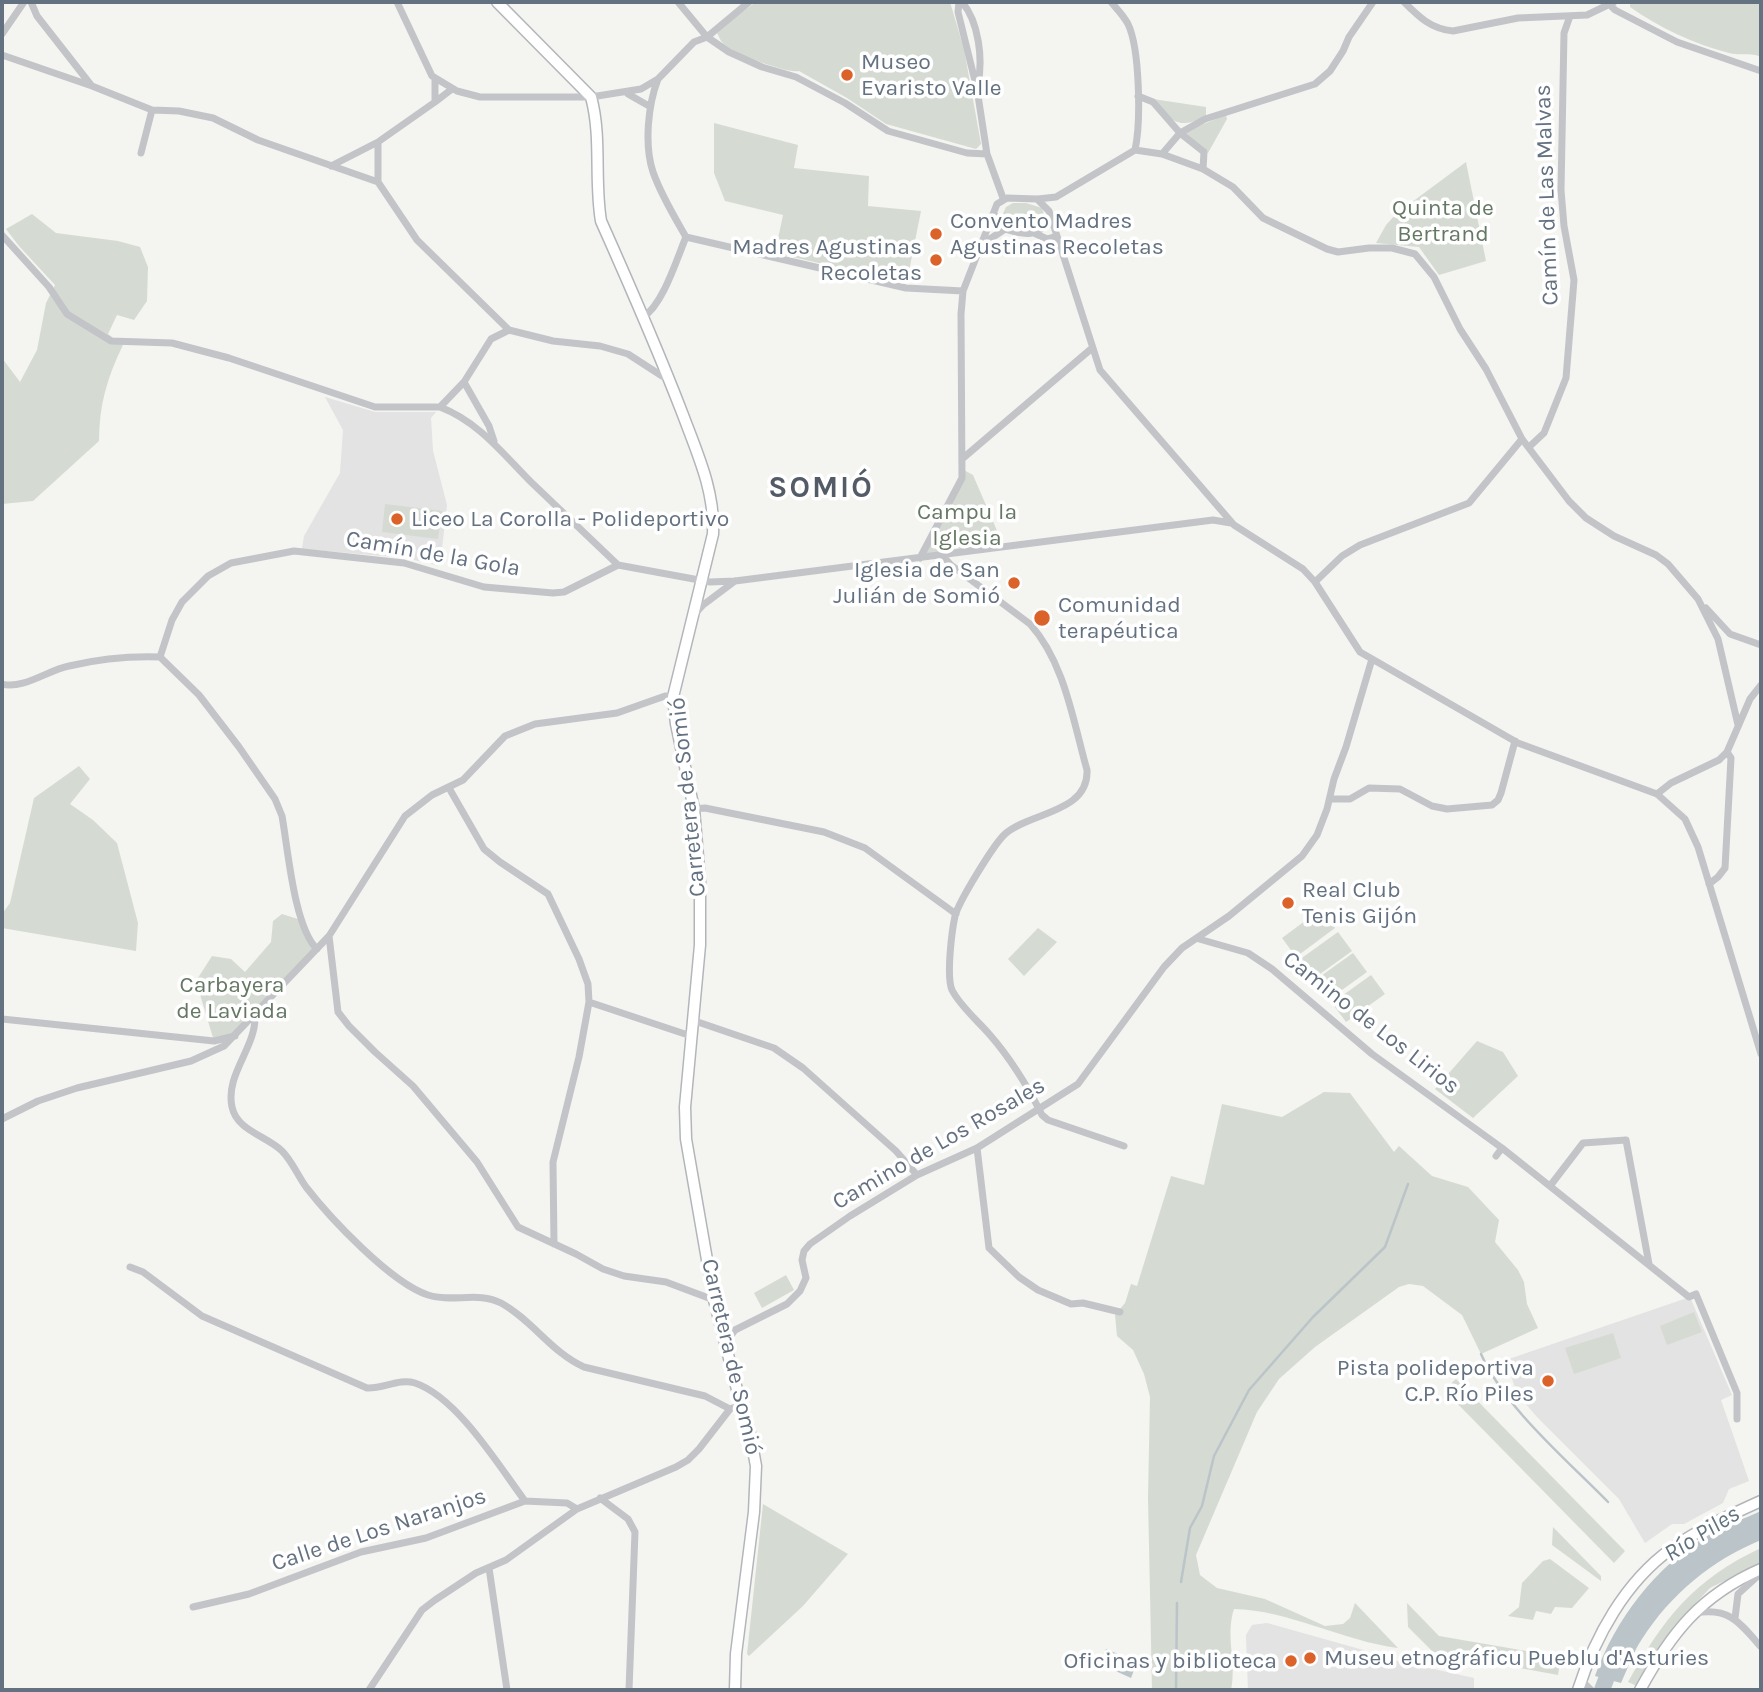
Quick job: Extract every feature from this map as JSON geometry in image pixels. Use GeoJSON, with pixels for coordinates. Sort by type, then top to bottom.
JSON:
{"type":"FeatureCollection","features":[{"type":"Feature","properties":{"kind":"street"},"geometry":{"type":"LineString","coordinates":[[2,34],[24,2]]}},
{"type":"Feature","properties":{"kind":"street"},"geometry":{"type":"LineString","coordinates":[[31,2],[37,16],[92,86]]}},
{"type":"Feature","properties":{"kind":"street"},"geometry":{"type":"LineString","coordinates":[[397,2],[435,79],[435,102]]}},
{"type":"Feature","properties":{"kind":"street"},"geometry":{"type":"LineString","coordinates":[[497,2],[591,97]]}},
{"type":"Feature","properties":{"kind":"street"},"geometry":{"type":"LineString","coordinates":[[678,2],[707,37],[729,52],[762,67],[796,77],[845,103],[888,131],[967,153],[987,154]]}},
{"type":"Feature","properties":{"kind":"street"},"geometry":{"type":"LineString","coordinates":[[435,79],[452,89],[480,97],[591,97],[641,89],[658,79],[694,42],[707,37],[749,2]]}},
{"type":"Feature","properties":{"kind":"street"},"geometry":{"type":"LineString","coordinates":[[960,2],[969,10],[978,44],[981,69],[977,89]]}},
{"type":"Feature","properties":{"kind":"street"},"geometry":{"type":"LineString","coordinates":[[960,2],[958,12],[977,89],[987,154],[1003,198]]}},
{"type":"Feature","properties":{"kind":"street"},"geometry":{"type":"LineString","coordinates":[[1111,2],[1128,25],[1134,52],[1139,132],[1135,150]]}},
{"type":"Feature","properties":{"kind":"street"},"geometry":{"type":"LineString","coordinates":[[1162,154],[1180,133],[1205,119],[1315,83],[1330,71],[1373,2]]}},
{"type":"Feature","properties":{"kind":"street"},"geometry":{"type":"LineString","coordinates":[[1404,2],[1423,21],[1443,30],[1461,30],[1518,18],[1587,15],[1612,3],[1615,10],[1677,42],[1761,71]]}},
{"type":"Feature","properties":{"kind":"street","name":"Camín de Las Malvas"},"geometry":{"type":"LineString","coordinates":[[1528,447],[1544,433],[1566,378],[1574,280],[1564,226],[1562,191],[1564,33],[1570,16]]}},
{"type":"Feature","properties":{"kind":"street"},"geometry":{"type":"LineString","coordinates":[[2,55],[152,110],[179,111],[213,118],[258,140],[378,182]]}},
{"type":"Feature","properties":{"kind":"street"},"geometry":{"type":"LineString","coordinates":[[643,317],[650,313],[686,237],[653,172],[650,158],[649,106],[658,79]]}},
{"type":"Feature","properties":{"kind":"street"},"geometry":{"type":"LineString","coordinates":[[331,166],[378,142],[452,89]]}},
{"type":"Feature","properties":{"kind":"street"},"geometry":{"type":"LineString","coordinates":[[624,93],[635,96],[649,106]]}},
{"type":"Feature","properties":{"kind":"street"},"geometry":{"type":"LineString","coordinates":[[1138,96],[1153,102],[1180,133],[1204,152],[1203,169]]}},
{"type":"Feature","properties":{"kind":"street","name":"Carretera de Somió"},"geometry":{"type":"LineString","coordinates":[[591,97],[597,117],[597,199],[601,221],[669,377],[706,477],[714,511],[713,534],[673,697],[694,809],[700,881],[700,945],[685,1107],[687,1139],[714,1300],[750,1433],[756,1466],[756,1490],[736,1654],[735,1690]]}},
{"type":"Feature","properties":{"kind":"street"},"geometry":{"type":"LineString","coordinates":[[141,153],[152,110]]}},
{"type":"Feature","properties":{"kind":"street"},"geometry":{"type":"LineString","coordinates":[[378,142],[378,182],[417,240],[509,330],[553,341],[600,346],[628,354],[662,376],[669,377]]}},
{"type":"Feature","properties":{"kind":"street"},"geometry":{"type":"LineString","coordinates":[[994,214],[1005,229],[1023,234],[1034,233],[1046,226],[1050,204],[1056,197],[1135,150],[1162,154],[1203,169],[1233,187],[1263,218],[1327,250],[1350,252],[1368,248],[1392,248],[1415,254],[1434,276],[1460,329],[1486,369],[1522,439],[1569,501],[1586,518],[1614,536],[1656,555],[1668,564],[1730,634],[1761,645]]}},
{"type":"Feature","properties":{"kind":"street"},"geometry":{"type":"LineString","coordinates":[[920,558],[962,478],[963,291],[997,204],[1003,198],[1056,197]]}},
{"type":"Feature","properties":{"kind":"street"},"geometry":{"type":"LineString","coordinates":[[1037,199],[1049,215],[1057,236],[1091,349],[1100,370],[1234,525]]}},
{"type":"Feature","properties":{"kind":"street"},"geometry":{"type":"LineString","coordinates":[[981,245],[1005,229]]}},
{"type":"Feature","properties":{"kind":"street"},"geometry":{"type":"LineString","coordinates":[[1034,233],[1047,239],[1057,236]]}},
{"type":"Feature","properties":{"kind":"street"},"geometry":{"type":"LineString","coordinates":[[2,235],[49,287],[67,314],[111,341],[173,344],[229,358],[375,407],[440,407],[462,417],[494,442],[529,480],[618,565],[702,580],[735,581],[1205,521],[1225,521],[1234,525],[1303,569],[1315,582],[1353,645],[1372,659],[1515,741],[1657,794],[1685,819],[1698,847],[1761,1054]]}},
{"type":"Feature","properties":{"kind":"street"},"geometry":{"type":"LineString","coordinates":[[686,237],[906,288],[963,291]]}},
{"type":"Feature","properties":{"kind":"street"},"geometry":{"type":"LineString","coordinates":[[440,407],[464,382],[482,349],[491,339],[509,330]]}},
{"type":"Feature","properties":{"kind":"street"},"geometry":{"type":"LineString","coordinates":[[962,459],[1091,349]]}},
{"type":"Feature","properties":{"kind":"street"},"geometry":{"type":"LineString","coordinates":[[464,382],[489,426],[494,442]]}},
{"type":"Feature","properties":{"kind":"street"},"geometry":{"type":"LineString","coordinates":[[1315,582],[1342,556],[1360,545],[1469,503],[1522,439]]}},
{"type":"Feature","properties":{"kind":"street"},"geometry":{"type":"LineString","coordinates":[[1205,521],[1211,514],[1212,500]]}},
{"type":"Feature","properties":{"kind":"street","name":"Camín de la Gola"},"geometry":{"type":"LineString","coordinates":[[160,657],[172,620],[182,602],[208,576],[230,563],[294,551],[404,564],[484,587],[553,593],[564,592],[618,565]]}},
{"type":"Feature","properties":{"kind":"street"},"geometry":{"type":"LineString","coordinates":[[942,555],[951,565],[1030,624],[1037,633],[1056,663],[1087,770],[1086,787],[1068,804],[1008,831],[995,845],[956,914],[949,977],[952,989],[992,1037],[1048,1120],[1124,1146]]}},
{"type":"Feature","properties":{"kind":"street"},"geometry":{"type":"LineString","coordinates":[[692,618],[703,605],[735,581]]}},
{"type":"Feature","properties":{"kind":"street"},"geometry":{"type":"LineString","coordinates":[[1698,599],[1718,639],[1738,725]]}},
{"type":"Feature","properties":{"kind":"street"},"geometry":{"type":"LineString","coordinates":[[1718,639],[1730,634]]}},
{"type":"Feature","properties":{"kind":"street"},"geometry":{"type":"LineString","coordinates":[[2,684],[8,686],[67,666],[112,658],[160,657],[199,695],[275,799],[282,816],[301,920],[307,940],[317,949]]}},
{"type":"Feature","properties":{"kind":"street","name":"Camino de Los Rosales"},"geometry":{"type":"LineString","coordinates":[[725,1343],[735,1330],[787,1304],[800,1290],[806,1278],[802,1260],[804,1251],[810,1244],[917,1175],[977,1148],[1078,1084],[1164,967],[1182,948],[1199,939],[1302,856],[1317,835],[1330,799],[1372,659]]}},
{"type":"Feature","properties":{"kind":"street"},"geometry":{"type":"LineString","coordinates":[[1657,794],[1671,783],[1719,760],[1727,752],[1750,699],[1761,685]]}},
{"type":"Feature","properties":{"kind":"street"},"geometry":{"type":"LineString","coordinates":[[2,1119],[38,1101],[77,1088],[191,1061],[224,1046],[329,936],[405,816],[432,796],[463,780],[505,736],[536,724],[617,713],[664,696],[673,697]]}},
{"type":"Feature","properties":{"kind":"street"},"geometry":{"type":"LineString","coordinates":[[1330,799],[1350,799],[1364,789],[1384,788],[1400,789],[1432,806],[1447,809],[1492,805],[1501,793],[1515,741]]}},
{"type":"Feature","properties":{"kind":"street"},"geometry":{"type":"LineString","coordinates":[[1709,884],[1725,868],[1731,758],[1727,752]]}},
{"type":"Feature","properties":{"kind":"street"},"geometry":{"type":"LineString","coordinates":[[450,788],[484,849],[548,894],[588,984],[589,1002],[577,1066],[553,1162],[554,1244]]}},
{"type":"Feature","properties":{"kind":"street"},"geometry":{"type":"LineString","coordinates":[[694,809],[705,808],[824,832],[865,848],[956,914]]}},
{"type":"Feature","properties":{"kind":"street"},"geometry":{"type":"LineString","coordinates":[[329,936],[338,1012],[375,1052],[413,1086],[477,1162],[518,1227],[603,1269],[624,1276],[666,1282],[714,1300]]}},
{"type":"Feature","properties":{"kind":"street","name":"Camino de Los Lirios"},"geometry":{"type":"LineString","coordinates":[[1199,939],[1248,953],[1272,969],[1372,1054],[1502,1148],[1689,1297],[1696,1294],[1737,1393],[1737,1419]]}},
{"type":"Feature","properties":{"kind":"street"},"geometry":{"type":"LineString","coordinates":[[589,1002],[691,1035]]}},
{"type":"Feature","properties":{"kind":"street"},"geometry":{"type":"LineString","coordinates":[[255,1016],[255,1030],[236,1072],[231,1091],[232,1108],[252,1132],[282,1151],[325,1211],[398,1277],[428,1295],[498,1301],[536,1328],[568,1360],[584,1367],[705,1396],[730,1409]]}},
{"type":"Feature","properties":{"kind":"street"},"geometry":{"type":"LineString","coordinates":[[2,1019],[214,1041],[236,1036]]}},
{"type":"Feature","properties":{"kind":"street"},"geometry":{"type":"LineString","coordinates":[[692,1020],[774,1048],[803,1068],[895,1151],[917,1175]]}},
{"type":"Feature","properties":{"kind":"street"},"geometry":{"type":"LineString","coordinates":[[1550,1186],[1583,1143],[1626,1140],[1649,1264]]}},
{"type":"Feature","properties":{"kind":"street"},"geometry":{"type":"LineString","coordinates":[[977,1148],[989,1248],[1019,1277],[1038,1290],[1071,1304],[1083,1303],[1120,1312]]}},
{"type":"Feature","properties":{"kind":"street"},"geometry":{"type":"LineString","coordinates":[[1496,1156],[1502,1148]]}},
{"type":"Feature","properties":{"kind":"street"},"geometry":{"type":"LineString","coordinates":[[130,1266],[143,1272],[202,1316],[367,1388],[408,1382],[415,1383],[437,1396],[465,1422],[525,1501]]}},
{"type":"Feature","properties":{"kind":"street"},"geometry":{"type":"LineString","coordinates":[[369,1690],[422,1610],[475,1573],[506,1559],[577,1509],[676,1468],[688,1460],[730,1409],[741,1405]]}},
{"type":"Feature","properties":{"kind":"street"},"geometry":{"type":"LineString","coordinates":[[600,1498],[628,1519],[635,1532],[629,1690]]}},
{"type":"Feature","properties":{"kind":"street","name":"Calle de Los Naranjos"},"geometry":{"type":"LineString","coordinates":[[193,1607],[249,1594],[361,1552],[426,1538],[525,1501],[567,1503],[577,1509]]}},
{"type":"Feature","properties":{"kind":"street"},"geometry":{"type":"LineString","coordinates":[[1578,1690],[1604,1627],[1633,1585],[1651,1566],[1670,1549],[1705,1527],[1761,1501]]}},
{"type":"Feature","properties":{"kind":"street"},"geometry":{"type":"LineString","coordinates":[[489,1568],[508,1690]]}},
{"type":"Feature","properties":{"kind":"street"},"geometry":{"type":"LineString","coordinates":[[1640,1690],[1664,1650],[1692,1614],[1714,1594],[1737,1579],[1761,1571]]}},
{"type":"Feature","properties":{"kind":"street"},"geometry":{"type":"LineString","coordinates":[[1735,1618],[1738,1594],[1761,1571]]}},
{"type":"Feature","properties":{"kind":"street"},"geometry":{"type":"LineString","coordinates":[[1692,1614],[1712,1611],[1735,1618],[1761,1647]]}},
{"type":"Feature","properties":{"kind":"street"},"geometry":{"type":"LineString","coordinates":[[1583,1676],[1584,1683],[1590,1690]]}},
{"type":"Feature","properties":{"kind":"shaded area"},"geometry":{"type":"Polygon","coordinates":[[[325,397],[375,412],[436,412],[431,418],[433,451],[447,505],[440,566],[406,558],[302,549],[304,536],[340,473],[343,430],[325,397]]]}},
{"type":"Feature","properties":{"kind":"shaded area"},"geometry":{"type":"Polygon","coordinates":[[[1690,1297],[1732,1395],[1721,1400],[1749,1481],[1729,1489],[1723,1503],[1684,1524],[1672,1524],[1645,1543],[1619,1499],[1517,1394],[1506,1360],[1690,1297]]]}},
{"type":"Feature","properties":{"kind":"shaded area"},"geometry":{"type":"Polygon","coordinates":[[[1761,1511],[1761,1540],[1709,1568],[1679,1593],[1642,1639],[1621,1683],[1595,1676],[1603,1655],[1626,1615],[1654,1579],[1688,1548],[1707,1536],[1761,1511]]]}},
{"type":"Feature","properties":{"kind":"shaded area","name":"Museu etnográficu Pueblu d'Asturies"},"geometry":{"type":"Polygon","coordinates":[[[1267,1623],[1367,1651],[1381,1666],[1393,1660],[1474,1678],[1474,1690],[1248,1690],[1246,1635],[1252,1625],[1267,1623]]]}},
{"type":"Feature","properties":{"kind":"shaded area"},"geometry":{"type":"Polygon","coordinates":[[[1106,1649],[1137,1662],[1131,1678],[1100,1664],[1106,1649]]]}},
{"type":"Feature","properties":{"kind":"green space"},"geometry":{"type":"Polygon","coordinates":[[[756,2],[950,2],[964,49],[981,144],[976,149],[886,124],[799,71],[771,66],[727,46],[717,33],[756,2]]]}},
{"type":"Feature","properties":{"kind":"green space"},"geometry":{"type":"Polygon","coordinates":[[[1630,2],[1761,2],[1761,57],[1729,53],[1690,40],[1641,15],[1630,7],[1630,2]]]}},
{"type":"Feature","properties":{"kind":"green space"},"geometry":{"type":"Polygon","coordinates":[[[1153,99],[1206,107],[1206,117],[1187,123],[1175,121],[1153,99]]]}},
{"type":"Feature","properties":{"kind":"green space"},"geometry":{"type":"Polygon","coordinates":[[[1226,115],[1227,119],[1208,153],[1186,135],[1186,131],[1226,115]]]}},
{"type":"Feature","properties":{"kind":"green space"},"geometry":{"type":"Polygon","coordinates":[[[714,123],[798,145],[794,168],[869,176],[868,206],[921,211],[908,276],[903,275],[902,282],[775,253],[783,215],[725,201],[714,173],[714,123]]]}},
{"type":"Feature","properties":{"kind":"green space","name":"Quinta de Bertrand"},"geometry":{"type":"Polygon","coordinates":[[[1466,162],[1486,261],[1439,275],[1419,247],[1376,243],[1396,214],[1466,162]]]}},
{"type":"Feature","properties":{"kind":"green space"},"geometry":{"type":"Polygon","coordinates":[[[1013,203],[1026,203],[1042,208],[1045,217],[1042,222],[1028,229],[1007,224],[1002,216],[1006,207],[1013,203]]]}},
{"type":"Feature","properties":{"kind":"green space"},"geometry":{"type":"Polygon","coordinates":[[[32,214],[56,233],[118,241],[140,247],[148,267],[147,301],[134,320],[117,315],[108,334],[123,345],[105,392],[100,415],[99,441],[33,501],[2,504],[2,358],[20,382],[37,350],[46,303],[55,285],[6,229],[32,214]]]}},
{"type":"Feature","properties":{"kind":"green space","name":"Campu la Iglesia"},"geometry":{"type":"Polygon","coordinates":[[[962,469],[973,475],[1004,547],[920,558],[958,487],[962,469]]]}},
{"type":"Feature","properties":{"kind":"green space"},"geometry":{"type":"Polygon","coordinates":[[[385,504],[442,511],[438,539],[382,532],[385,504]]]}},
{"type":"Feature","properties":{"kind":"green space"},"geometry":{"type":"Polygon","coordinates":[[[79,766],[90,779],[70,804],[93,820],[117,843],[138,923],[136,951],[2,928],[2,914],[10,903],[34,798],[79,766]]]}},
{"type":"Feature","properties":{"kind":"green space"},"geometry":{"type":"Polygon","coordinates":[[[1321,909],[1335,928],[1296,957],[1282,938],[1321,909]]]}},
{"type":"Feature","properties":{"kind":"green space","name":"Carbayera de Laviada"},"geometry":{"type":"Polygon","coordinates":[[[282,914],[301,920],[317,949],[236,1036],[214,1041],[196,981],[212,956],[231,959],[245,972],[271,942],[273,921],[282,914]]]}},
{"type":"Feature","properties":{"kind":"green space"},"geometry":{"type":"Polygon","coordinates":[[[1038,928],[1057,942],[1024,976],[1008,959],[1038,928]]]}},
{"type":"Feature","properties":{"kind":"green space"},"geometry":{"type":"Polygon","coordinates":[[[1338,932],[1352,951],[1313,979],[1299,960],[1338,932]]]}},
{"type":"Feature","properties":{"kind":"green space"},"geometry":{"type":"Polygon","coordinates":[[[1353,953],[1367,972],[1328,1000],[1314,981],[1353,953]]]}},
{"type":"Feature","properties":{"kind":"green space"},"geometry":{"type":"Polygon","coordinates":[[[1371,975],[1385,994],[1346,1022],[1332,1003],[1371,975]]]}},
{"type":"Feature","properties":{"kind":"green space"},"geometry":{"type":"Polygon","coordinates":[[[1477,1041],[1503,1052],[1518,1076],[1473,1118],[1435,1089],[1477,1041]]]}},
{"type":"Feature","properties":{"kind":"green space"},"geometry":{"type":"Polygon","coordinates":[[[1324,1092],[1350,1093],[1394,1152],[1399,1146],[1432,1176],[1468,1187],[1499,1220],[1495,1242],[1518,1270],[1524,1282],[1527,1304],[1538,1328],[1481,1354],[1462,1315],[1423,1286],[1409,1284],[1399,1287],[1315,1347],[1279,1379],[1257,1412],[1196,1555],[1200,1575],[1217,1588],[1265,1599],[1325,1626],[1343,1624],[1350,1618],[1355,1603],[1398,1648],[1275,1615],[1234,1609],[1231,1629],[1231,1690],[1152,1690],[1148,1498],[1150,1397],[1144,1374],[1133,1350],[1117,1336],[1115,1315],[1125,1303],[1131,1284],[1137,1286],[1171,1176],[1204,1185],[1222,1104],[1282,1117],[1324,1092]]]}},
{"type":"Feature","properties":{"kind":"green space"},"geometry":{"type":"Polygon","coordinates":[[[786,1275],[794,1290],[762,1308],[754,1293],[786,1275]]]}},
{"type":"Feature","properties":{"kind":"green space"},"geometry":{"type":"Polygon","coordinates":[[[1694,1312],[1702,1332],[1667,1345],[1660,1326],[1694,1312]]]}},
{"type":"Feature","properties":{"kind":"green space"},"geometry":{"type":"Polygon","coordinates":[[[1613,1333],[1621,1358],[1574,1374],[1565,1348],[1613,1333]]]}},
{"type":"Feature","properties":{"kind":"green space"},"geometry":{"type":"Polygon","coordinates":[[[1456,1379],[1625,1551],[1614,1563],[1444,1390],[1456,1379]]]}},
{"type":"Feature","properties":{"kind":"green space"},"geometry":{"type":"Polygon","coordinates":[[[763,1504],[848,1554],[803,1606],[749,1656],[747,1654],[763,1504]]]}},
{"type":"Feature","properties":{"kind":"green space"},"geometry":{"type":"Polygon","coordinates":[[[1553,1527],[1601,1576],[1601,1581],[1552,1545],[1553,1527]]]}},
{"type":"Feature","properties":{"kind":"green space"},"geometry":{"type":"Polygon","coordinates":[[[1761,1548],[1761,1563],[1710,1588],[1674,1626],[1637,1686],[1628,1682],[1654,1639],[1682,1603],[1717,1573],[1761,1548]]]}},
{"type":"Feature","properties":{"kind":"green space"},"geometry":{"type":"Polygon","coordinates":[[[1550,1559],[1589,1588],[1572,1608],[1555,1607],[1551,1614],[1536,1611],[1533,1620],[1508,1616],[1519,1607],[1522,1583],[1543,1561],[1550,1559]]]}},
{"type":"Feature","properties":{"kind":"green space"},"geometry":{"type":"Polygon","coordinates":[[[1407,1603],[1439,1636],[1561,1657],[1558,1675],[1433,1652],[1408,1627],[1407,1603]]]}},
{"type":"Feature","properties":{"kind":"waterway"},"geometry":{"type":"LineString","coordinates":[[1181,1582],[1190,1528],[1202,1506],[1214,1456],[1249,1390],[1313,1317],[1385,1247],[1408,1184]]}},
{"type":"Feature","properties":{"kind":"waterway"},"geometry":{"type":"LineString","coordinates":[[1481,1354],[1505,1394],[1521,1413],[1608,1502]]}},
{"type":"Feature","properties":{"kind":"waterway"},"geometry":{"type":"LineString","coordinates":[[1176,1690],[1177,1603]]}},
{"type":"Feature","properties":{"kind":"waterway","name":"Río Piles"},"geometry":{"type":"LineString","coordinates":[[1602,1690],[1614,1659]]}},
{"type":"Feature","properties":{"kind":"place","name":"Museo Evaristo Valle"},"geometry":{"type":"Point","coordinates":[847,75]}},
{"type":"Feature","properties":{"kind":"place","name":"Convento Madres Agustinas Recoletas"},"geometry":{"type":"Point","coordinates":[936,234]}},
{"type":"Feature","properties":{"kind":"place","name":"Madres Agustinas Recoletas"},"geometry":{"type":"Point","coordinates":[936,260]}},
{"type":"Feature","properties":{"kind":"place","name":"Liceo La Corolla - Polideportivo"},"geometry":{"type":"Point","coordinates":[397,519]}},
{"type":"Feature","properties":{"kind":"place","name":"Iglesia de San Julián de Somió"},"geometry":{"type":"Point","coordinates":[1014,583]}},
{"type":"Feature","properties":{"kind":"place","name":"Comunidad terapéutica"},"geometry":{"type":"Point","coordinates":[1042,618]}},
{"type":"Feature","properties":{"kind":"place","name":"Real Club Tenis Gijón"},"geometry":{"type":"Point","coordinates":[1288,903]}},
{"type":"Feature","properties":{"kind":"place","name":"Pista polideportiva C.P. Río Piles"},"geometry":{"type":"Point","coordinates":[1548,1381]}},
{"type":"Feature","properties":{"kind":"place","name":"Museu etnográficu Pueblu d'Asturies"},"geometry":{"type":"Point","coordinates":[1310,1658]}},
{"type":"Feature","properties":{"kind":"place","name":"Oficinas y biblioteca"},"geometry":{"type":"Point","coordinates":[1291,1661]}},
{"type":"Feature","properties":{"kind":"district","name":"SOMIÓ"},"geometry":{"type":"Point","coordinates":[821,488]}}]}
